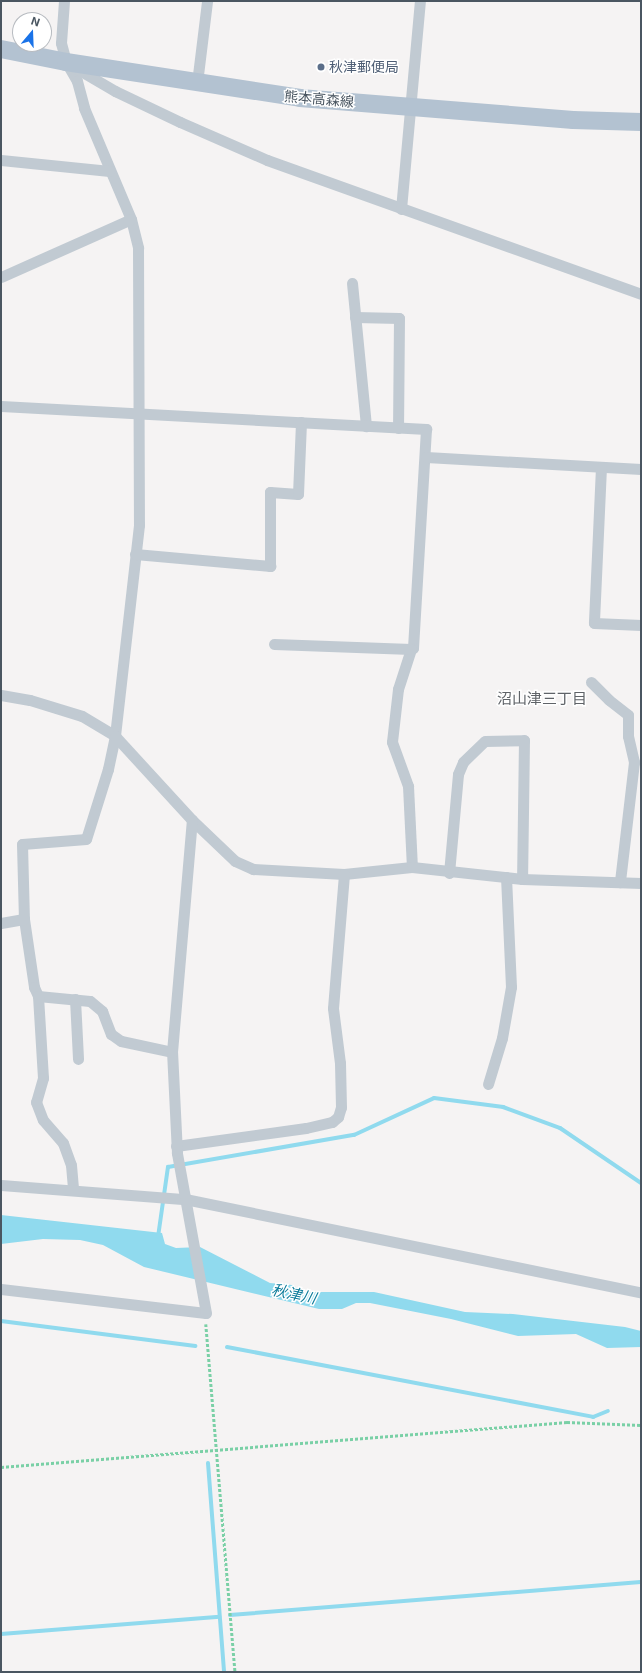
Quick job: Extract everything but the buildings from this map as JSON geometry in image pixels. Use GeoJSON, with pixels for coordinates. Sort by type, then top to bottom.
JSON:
{"type":"FeatureCollection","features":[{"type":"Feature","properties":{"kind":"main road","name":"熊本高森線"},"geometry":{"type":"LineString","coordinates":[[1,49],[66,62],[300,98],[574,120],[641,122]]}},
{"type":"Feature","properties":{"kind":"street"},"geometry":{"type":"LineString","coordinates":[[64,1],[61,43],[66,62],[77,81],[84,108],[109,171],[131,219],[138,263],[139,525],[115,736],[108,769],[86,839],[22,844],[24,919],[34,988],[38,996],[43,1078],[36,1102],[43,1120],[63,1143],[71,1165],[73,1190]]}},
{"type":"Feature","properties":{"kind":"street"},"geometry":{"type":"LineString","coordinates":[[197,83],[207,1]]}},
{"type":"Feature","properties":{"kind":"street"},"geometry":{"type":"LineString","coordinates":[[401,209],[420,1]]}},
{"type":"Feature","properties":{"kind":"street"},"geometry":{"type":"LineString","coordinates":[[66,62],[115,91],[196,130],[267,160],[641,294]]}},
{"type":"Feature","properties":{"kind":"street"},"geometry":{"type":"LineString","coordinates":[[1,160],[109,171]]}},
{"type":"Feature","properties":{"kind":"street"},"geometry":{"type":"LineString","coordinates":[[1,276],[131,219]]}},
{"type":"Feature","properties":{"kind":"street"},"geometry":{"type":"LineString","coordinates":[[352,283],[366,426]]}},
{"type":"Feature","properties":{"kind":"street"},"geometry":{"type":"LineString","coordinates":[[355,317],[399,318],[398,428]]}},
{"type":"Feature","properties":{"kind":"street"},"geometry":{"type":"LineString","coordinates":[[1,406],[426,429],[426,457],[414,648],[411,649],[398,689],[392,742],[408,786],[412,867]]}},
{"type":"Feature","properties":{"kind":"street"},"geometry":{"type":"LineString","coordinates":[[135,554],[270,566],[270,492],[298,494],[301,422]]}},
{"type":"Feature","properties":{"kind":"street"},"geometry":{"type":"LineString","coordinates":[[426,457],[641,469]]}},
{"type":"Feature","properties":{"kind":"street"},"geometry":{"type":"LineString","coordinates":[[601,467],[594,623],[641,625]]}},
{"type":"Feature","properties":{"kind":"street"},"geometry":{"type":"LineString","coordinates":[[274,644],[411,649]]}},
{"type":"Feature","properties":{"kind":"street"},"geometry":{"type":"LineString","coordinates":[[592,682],[609,700],[628,715],[628,736],[634,762],[620,882]]}},
{"type":"Feature","properties":{"kind":"street"},"geometry":{"type":"LineString","coordinates":[[1,695],[30,700],[82,716],[115,736],[192,820],[235,861],[253,869],[344,874],[412,867],[449,873],[522,879],[641,883]]}},
{"type":"Feature","properties":{"kind":"street"},"geometry":{"type":"LineString","coordinates":[[449,873],[458,774],[463,762],[485,741],[524,740],[522,879]]}},
{"type":"Feature","properties":{"kind":"street"},"geometry":{"type":"LineString","coordinates":[[1,1289],[206,1313],[179,1199],[180,1176],[176,1150],[172,1052],[192,820]]}},
{"type":"Feature","properties":{"kind":"street"},"geometry":{"type":"LineString","coordinates":[[176,1150],[306,1128],[332,1122],[338,1117],[341,1107],[340,1063],[333,1008],[344,874]]}},
{"type":"Feature","properties":{"kind":"street"},"geometry":{"type":"LineString","coordinates":[[488,1084],[502,1038],[511,988],[506,877]]}},
{"type":"Feature","properties":{"kind":"street"},"geometry":{"type":"LineString","coordinates":[[1,923],[24,919]]}},
{"type":"Feature","properties":{"kind":"street"},"geometry":{"type":"LineString","coordinates":[[38,996],[75,999],[98,1005],[111,1034],[121,1041],[172,1052]]}},
{"type":"Feature","properties":{"kind":"street"},"geometry":{"type":"LineString","coordinates":[[75,999],[78,1059]]}},
{"type":"Feature","properties":{"kind":"street"},"geometry":{"type":"LineString","coordinates":[[1,1185],[179,1199],[641,1293]]}},
{"type":"Feature","properties":{"kind":"path"},"geometry":{"type":"LineString","coordinates":[[206,1313],[234,1672]]}},
{"type":"Feature","properties":{"kind":"path"},"geometry":{"type":"LineString","coordinates":[[1,1467],[567,1422],[641,1425]]}},
{"type":"Feature","properties":{"kind":"water","name":"秋津川"},"geometry":{"type":"Polygon","coordinates":[[[1,1215],[162,1233],[165,1244],[176,1248],[200,1247],[270,1283],[292,1285],[305,1292],[374,1292],[465,1312],[513,1314],[625,1327],[641,1331],[641,1347],[607,1348],[576,1334],[518,1336],[451,1319],[370,1303],[356,1303],[342,1309],[319,1309],[144,1267],[103,1245],[80,1240],[43,1239],[1,1244],[1,1215]]]}},
{"type":"Feature","properties":{"kind":"waterway"},"geometry":{"type":"LineString","coordinates":[[158,1237],[168,1167],[354,1135],[434,1098],[503,1107],[560,1128],[641,1183]]}},
{"type":"Feature","properties":{"kind":"waterway"},"geometry":{"type":"LineString","coordinates":[[1,1321],[195,1346]]}},
{"type":"Feature","properties":{"kind":"waterway"},"geometry":{"type":"LineString","coordinates":[[227,1347],[593,1417],[608,1411]]}},
{"type":"Feature","properties":{"kind":"waterway"},"geometry":{"type":"LineString","coordinates":[[208,1463],[224,1672]]}},
{"type":"Feature","properties":{"kind":"waterway"},"geometry":{"type":"LineString","coordinates":[[230,1615],[641,1582]]}},
{"type":"Feature","properties":{"kind":"waterway"},"geometry":{"type":"LineString","coordinates":[[1,1634],[219,1617]]}},
{"type":"Feature","properties":{"kind":"place","name":"秋津郵便局"},"geometry":{"type":"Point","coordinates":[321,67]}},
{"type":"Feature","properties":{"kind":"district","name":"沼山津三丁目"},"geometry":{"type":"Point","coordinates":[542,699]}}]}
